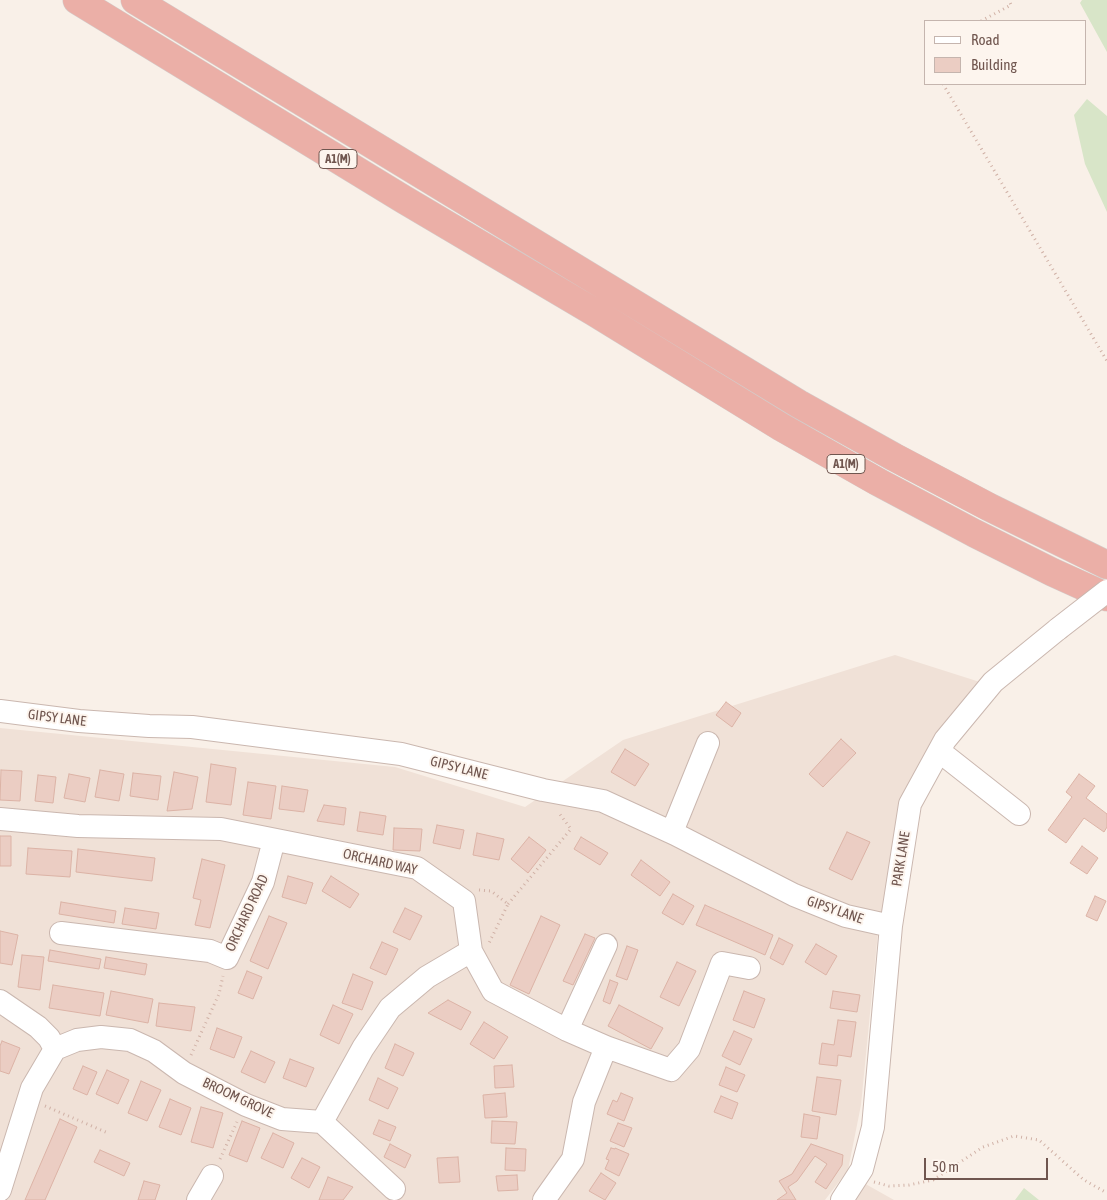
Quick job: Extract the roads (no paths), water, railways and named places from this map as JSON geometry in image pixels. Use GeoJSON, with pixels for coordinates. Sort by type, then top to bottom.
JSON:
{"type":"FeatureCollection","features":[{"type":"Feature","properties":{"kind":"highway","name":"A1(M)"},"geometry":{"type":"LineString","coordinates":[[77,0],[781,427],[878,482],[1052,572],[1107,598]]}},
{"type":"Feature","properties":{"kind":"highway","name":"A1(M)"},"geometry":{"type":"LineString","coordinates":[[135,0],[799,404],[989,507],[1107,565]]}},
{"type":"Feature","properties":{"kind":"street","name":"PARK LANE"},"geometry":{"type":"LineString","coordinates":[[842,1200],[862,1168],[873,1127],[891,926],[910,804],[945,740],[992,682],[1107,591]]}},
{"type":"Feature","properties":{"kind":"street","name":"GIPSY LANE"},"geometry":{"type":"LineString","coordinates":[[0,711],[79,721],[192,727],[401,754],[543,790],[603,801],[672,832],[794,895],[846,916],[891,926]]}},
{"type":"Feature","properties":{"kind":"street"},"geometry":{"type":"LineString","coordinates":[[672,832],[708,743]]}},
{"type":"Feature","properties":{"kind":"street"},"geometry":{"type":"LineString","coordinates":[[939,750],[1019,814]]}},
{"type":"Feature","properties":{"kind":"street","name":"ORCHARD WAY"},"geometry":{"type":"LineString","coordinates":[[0,819],[78,826],[212,829],[417,868],[464,900],[471,951],[493,991],[567,1030],[606,1047],[671,1070],[689,1049],[722,963],[749,968]]}},
{"type":"Feature","properties":{"kind":"street","name":"ORCHARD ROAD"},"geometry":{"type":"LineString","coordinates":[[61,933],[210,951],[227,958],[264,882],[274,840]]}},
{"type":"Feature","properties":{"kind":"street"},"geometry":{"type":"LineString","coordinates":[[567,1030],[606,945]]}},
{"type":"Feature","properties":{"kind":"street"},"geometry":{"type":"LineString","coordinates":[[394,1188],[322,1122],[363,1048],[390,1008],[427,977],[471,951]]}},
{"type":"Feature","properties":{"kind":"street"},"geometry":{"type":"LineString","coordinates":[[0,1001],[38,1027],[49,1038],[55,1049],[32,1088],[0,1190]]}},
{"type":"Feature","properties":{"kind":"street","name":"BROOM GROVE"},"geometry":{"type":"LineString","coordinates":[[55,1049],[77,1040],[101,1037],[130,1040],[154,1051],[184,1073],[246,1105],[282,1119],[322,1122]]}},
{"type":"Feature","properties":{"kind":"street"},"geometry":{"type":"LineString","coordinates":[[544,1200],[573,1159],[584,1102],[606,1047]]}},
{"type":"Feature","properties":{"kind":"street"},"geometry":{"type":"LineString","coordinates":[[198,1200],[212,1176]]}}]}
